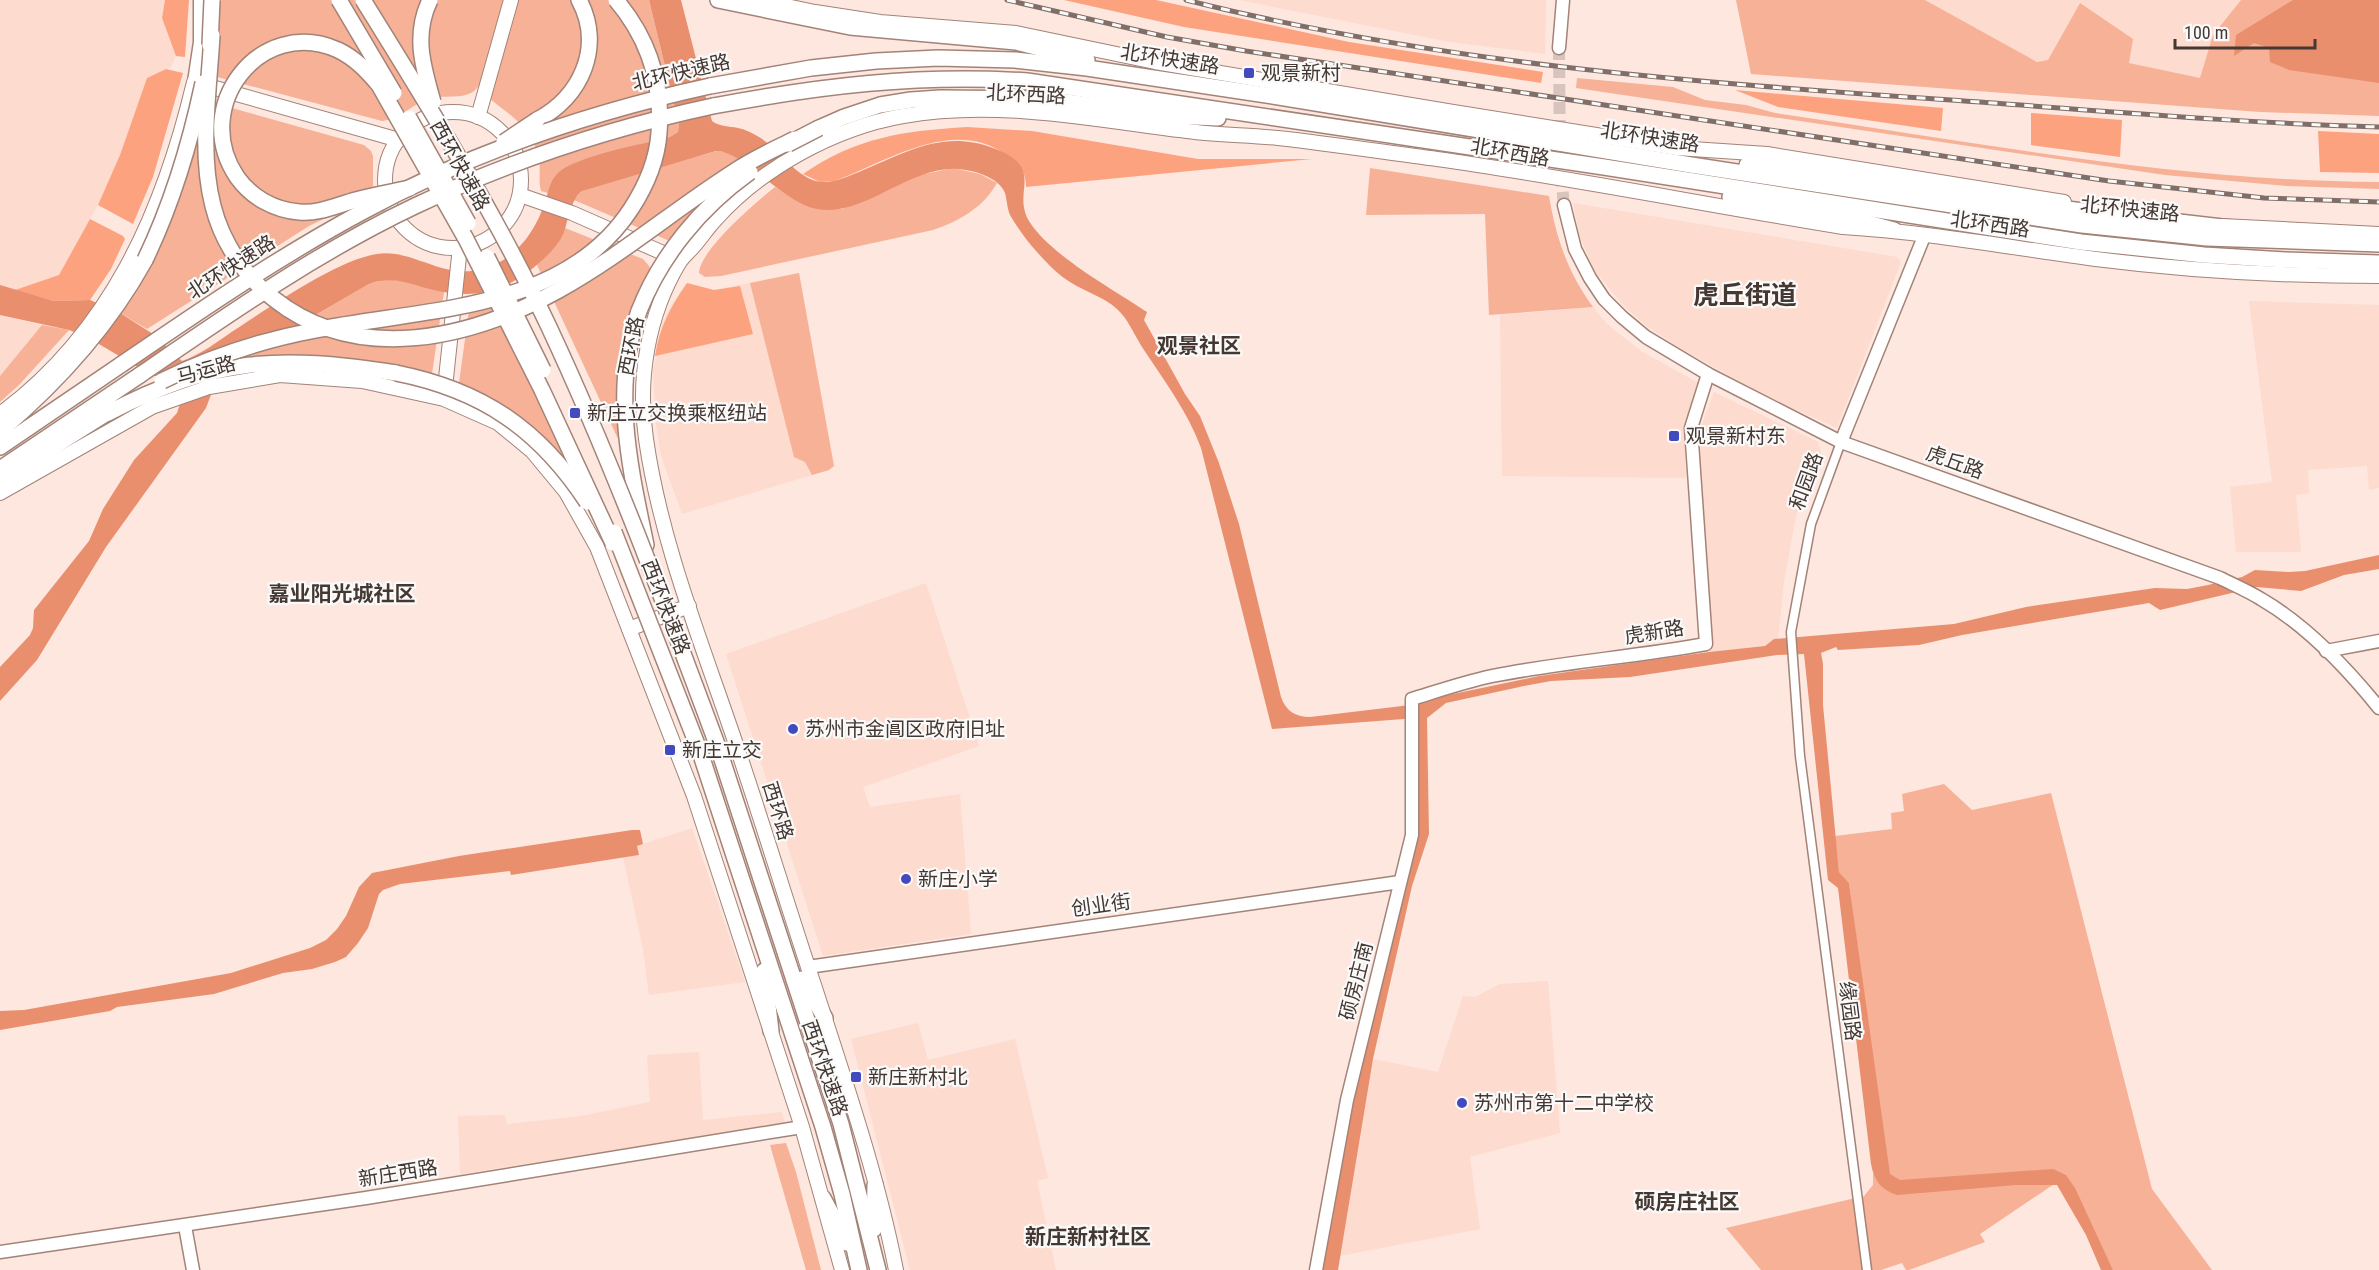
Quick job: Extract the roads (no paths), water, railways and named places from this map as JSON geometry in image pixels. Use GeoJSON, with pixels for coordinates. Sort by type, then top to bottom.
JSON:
{"type":"FeatureCollection","features":[{"type":"Feature","properties":{"kind":"highway"},"geometry":{"type":"LineString","coordinates":[[212,0],[208,164],[212,198],[222,232],[246,272],[270,296],[306,321],[354,336],[398,340],[447,333],[485,322],[543,298],[604,263],[736,170],[819,128],[865,110],[895,102],[926,98],[1042,99],[1173,116],[1281,120]]}},
{"type":"Feature","properties":{"kind":"highway","name":"西环快速路"},"geometry":{"type":"LineString","coordinates":[[339,0],[446,181],[525,331],[590,472],[700,752],[823,1127],[842,1194],[858,1266]]}},
{"type":"Feature","properties":{"kind":"highway","name":"西环快速路"},"geometry":{"type":"LineString","coordinates":[[363,0],[437,117],[496,223],[548,325],[610,462],[650,562],[718,747],[786,951],[841,1124],[876,1263]]}},
{"type":"Feature","properties":{"kind":"highway"},"geometry":{"type":"LineString","coordinates":[[430,0],[421,24],[420,49],[437,117]]}},
{"type":"Feature","properties":{"kind":"highway"},"geometry":{"type":"LineString","coordinates":[[487,154],[559,106],[577,86],[585,67],[590,41],[587,19],[579,0]]}},
{"type":"Feature","properties":{"kind":"highway"},"geometry":{"type":"LineString","coordinates":[[0,479],[108,413],[213,359],[320,329],[464,306],[511,293],[552,278],[591,253],[619,227],[637,201],[651,170],[659,136],[660,91],[654,67],[636,26],[616,0]]}},
{"type":"Feature","properties":{"kind":"highway"},"geometry":{"type":"LineString","coordinates":[[718,0],[755,4],[815,21],[860,28],[1016,42],[1161,79]]}},
{"type":"Feature","properties":{"kind":"highway"},"geometry":{"type":"LineString","coordinates":[[0,430],[50,387],[82,341],[108,319],[134,279],[165,216],[193,127],[212,34]]}},
{"type":"Feature","properties":{"kind":"highway"},"geometry":{"type":"LineString","coordinates":[[410,188],[315,212],[294,212],[269,205],[241,182],[226,156],[221,121],[223,105],[231,87],[257,58],[275,49],[293,44],[316,44],[338,50],[357,62],[379,85],[466,239],[547,400],[613,543]]}},
{"type":"Feature","properties":{"kind":"highway","name":"北环快速路"},"geometry":{"type":"LineString","coordinates":[[0,447],[262,271],[365,210],[410,188],[487,154],[612,110],[710,86],[843,64],[938,58],[1015,60],[1161,79],[1692,165],[2082,225],[2206,238],[2379,244]]}},
{"type":"Feature","properties":{"kind":"highway","name":"北环快速路"},"geometry":{"type":"LineString","coordinates":[[0,469],[317,259],[416,205],[559,148],[665,116],[847,84],[980,78],[1090,88],[1281,120],[1605,167],[2080,242],[2204,255],[2379,263]]}},
{"type":"Feature","properties":{"kind":"highway"},"geometry":{"type":"LineString","coordinates":[[650,562],[632,477],[624,406],[626,364],[635,319],[657,274],[697,219],[740,179],[795,139]]}},
{"type":"Feature","properties":{"kind":"highway"},"geometry":{"type":"LineString","coordinates":[[1692,165],[1780,165],[2058,208],[2231,228]]}},
{"type":"Feature","properties":{"kind":"highway"},"geometry":{"type":"LineString","coordinates":[[1605,167],[1688,190],[1845,217],[1894,230]]}},
{"type":"Feature","properties":{"kind":"highway"},"geometry":{"type":"LineString","coordinates":[[163,383],[228,367],[280,362],[367,368],[439,382],[493,407],[535,438],[568,474],[628,568]]}},
{"type":"Feature","properties":{"kind":"highway"},"geometry":{"type":"LineString","coordinates":[[760,935],[771,1031]]}},
{"type":"Feature","properties":{"kind":"highway"},"geometry":{"type":"LineString","coordinates":[[786,951],[825,1018]]}},
{"type":"Feature","properties":{"kind":"highway"},"geometry":{"type":"LineString","coordinates":[[874,1185],[876,1263]]}},
{"type":"Feature","properties":{"kind":"highway"},"geometry":{"type":"LineString","coordinates":[[823,1197],[858,1266]]}},
{"type":"Feature","properties":{"kind":"main road"},"geometry":{"type":"LineString","coordinates":[[477,117],[511,0]]}},
{"type":"Feature","properties":{"kind":"main road","name":"北环西路"},"geometry":{"type":"LineString","coordinates":[[755,4],[880,22],[1017,33],[1155,62],[1458,113],[1677,148],[1767,154],[2231,228],[2379,234]]}},
{"type":"Feature","properties":{"kind":"main road"},"geometry":{"type":"LineString","coordinates":[[0,414],[82,341],[132,259],[155,210],[176,150],[194,82],[399,140]]}},
{"type":"Feature","properties":{"kind":"main road","name":"北环西路"},"geometry":{"type":"LineString","coordinates":[[681,260],[717,217],[754,184],[793,159],[846,133],[882,120],[908,115],[968,111],[1033,112],[1188,131],[1283,139],[1433,159],[1843,226],[1894,230],[2135,263],[2282,275],[2379,276]]}},
{"type":"Feature","properties":{"kind":"main road"},"geometry":{"type":"LineString","coordinates":[[460,113],[477,117],[495,127],[514,149],[520,168],[520,195],[514,211],[500,229],[460,253],[426,242],[405,227],[394,213],[388,197],[386,180],[388,163],[399,140],[411,127],[435,115],[460,113]]}},
{"type":"Feature","properties":{"kind":"main road"},"geometry":{"type":"LineString","coordinates":[[520,195],[572,213],[681,260]]}},
{"type":"Feature","properties":{"kind":"main road"},"geometry":{"type":"LineString","coordinates":[[460,253],[444,399],[498,423],[518,438],[544,463],[566,492],[597,547],[694,796],[802,1127],[842,1270]]}},
{"type":"Feature","properties":{"kind":"main road","name":"西环路"},"geometry":{"type":"LineString","coordinates":[[681,260],[652,328],[645,364],[642,402],[646,443],[664,525],[846,1084],[896,1270]]}},
{"type":"Feature","properties":{"kind":"main road","name":"马运路"},"geometry":{"type":"LineString","coordinates":[[0,493],[112,429],[173,399],[240,380],[280,375],[331,377],[383,384],[444,399]]}},
{"type":"Feature","properties":{"kind":"main road"},"geometry":{"type":"LineString","coordinates":[[629,629],[689,606]]}},
{"type":"Feature","properties":{"kind":"street"},"geometry":{"type":"LineString","coordinates":[[194,82],[200,42],[201,0]]}},
{"type":"Feature","properties":{"kind":"street"},"geometry":{"type":"LineString","coordinates":[[1559,48],[1563,0]]}},
{"type":"Feature","properties":{"kind":"street","name":"虎丘路"},"geometry":{"type":"LineString","coordinates":[[1564,205],[1568,227],[1579,257],[1604,299],[1646,336],[1708,374],[1842,442],[2220,578],[2261,599],[2300,627],[2326,651],[2379,708]]}},
{"type":"Feature","properties":{"kind":"street","name":"和园路"},"geometry":{"type":"LineString","coordinates":[[1800,756],[1791,632],[1811,524],[1925,234]]}},
{"type":"Feature","properties":{"kind":"street","name":"虎新路"},"geometry":{"type":"LineString","coordinates":[[1412,701],[1446,687],[1492,676],[1652,654],[1706,644],[1691,428],[1708,374]]}},
{"type":"Feature","properties":{"kind":"street"},"geometry":{"type":"LineString","coordinates":[[2326,651],[2379,641]]}},
{"type":"Feature","properties":{"kind":"street","name":"硕房庄南"},"geometry":{"type":"LineString","coordinates":[[1316,1270],[1347,1100],[1412,836],[1412,701]]}},
{"type":"Feature","properties":{"kind":"street","name":"缘园路"},"geometry":{"type":"LineString","coordinates":[[1800,756],[1867,1270]]}},
{"type":"Feature","properties":{"kind":"street","name":"创业街"},"geometry":{"type":"LineString","coordinates":[[808,967],[1400,882]]}},
{"type":"Feature","properties":{"kind":"street","name":"新庄西路"},"geometry":{"type":"LineString","coordinates":[[0,1251],[185,1226],[802,1127]]}},
{"type":"Feature","properties":{"kind":"street"},"geometry":{"type":"LineString","coordinates":[[185,1226],[193,1270]]}},
{"type":"Feature","properties":{"kind":"tunnel"},"geometry":{"type":"LineString","coordinates":[[1559,48],[1560,167],[1564,205]]}},
{"type":"Feature","properties":{"kind":"railway"},"geometry":{"type":"LineString","coordinates":[[1007,0],[1167,37],[1246,51],[2109,181],[2264,198],[2379,202]]}},
{"type":"Feature","properties":{"kind":"railway"},"geometry":{"type":"LineString","coordinates":[[1186,0],[1280,22],[1375,40],[1470,55],[1662,78],[2165,116],[2379,127]]}},
{"type":"Feature","properties":{"kind":"place","name":"观景新村"},"geometry":{"type":"Point","coordinates":[1249,73]}},
{"type":"Feature","properties":{"kind":"place","name":"新庄立交换乘枢纽站"},"geometry":{"type":"Point","coordinates":[575,413]}},
{"type":"Feature","properties":{"kind":"place","name":"观景新村东"},"geometry":{"type":"Point","coordinates":[1674,436]}},
{"type":"Feature","properties":{"kind":"place","name":"苏州市金阊区政府旧址"},"geometry":{"type":"Point","coordinates":[793,729]}},
{"type":"Feature","properties":{"kind":"place","name":"新庄立交"},"geometry":{"type":"Point","coordinates":[670,750]}},
{"type":"Feature","properties":{"kind":"place","name":"新庄小学"},"geometry":{"type":"Point","coordinates":[906,879]}},
{"type":"Feature","properties":{"kind":"place","name":"新庄新村北"},"geometry":{"type":"Point","coordinates":[856,1077]}},
{"type":"Feature","properties":{"kind":"place","name":"苏州市第十二中学校"},"geometry":{"type":"Point","coordinates":[1462,1103]}},
{"type":"Feature","properties":{"kind":"district","name":"虎丘街道"},"geometry":{"type":"Point","coordinates":[1745,295]}},
{"type":"Feature","properties":{"kind":"district","name":"观景社区"},"geometry":{"type":"Point","coordinates":[1199,346]}},
{"type":"Feature","properties":{"kind":"district","name":"嘉业阳光城社区"},"geometry":{"type":"Point","coordinates":[342,594]}},
{"type":"Feature","properties":{"kind":"district","name":"硕房庄社区"},"geometry":{"type":"Point","coordinates":[1687,1202]}},
{"type":"Feature","properties":{"kind":"district","name":"新庄新村社区"},"geometry":{"type":"Point","coordinates":[1088,1237]}}]}
